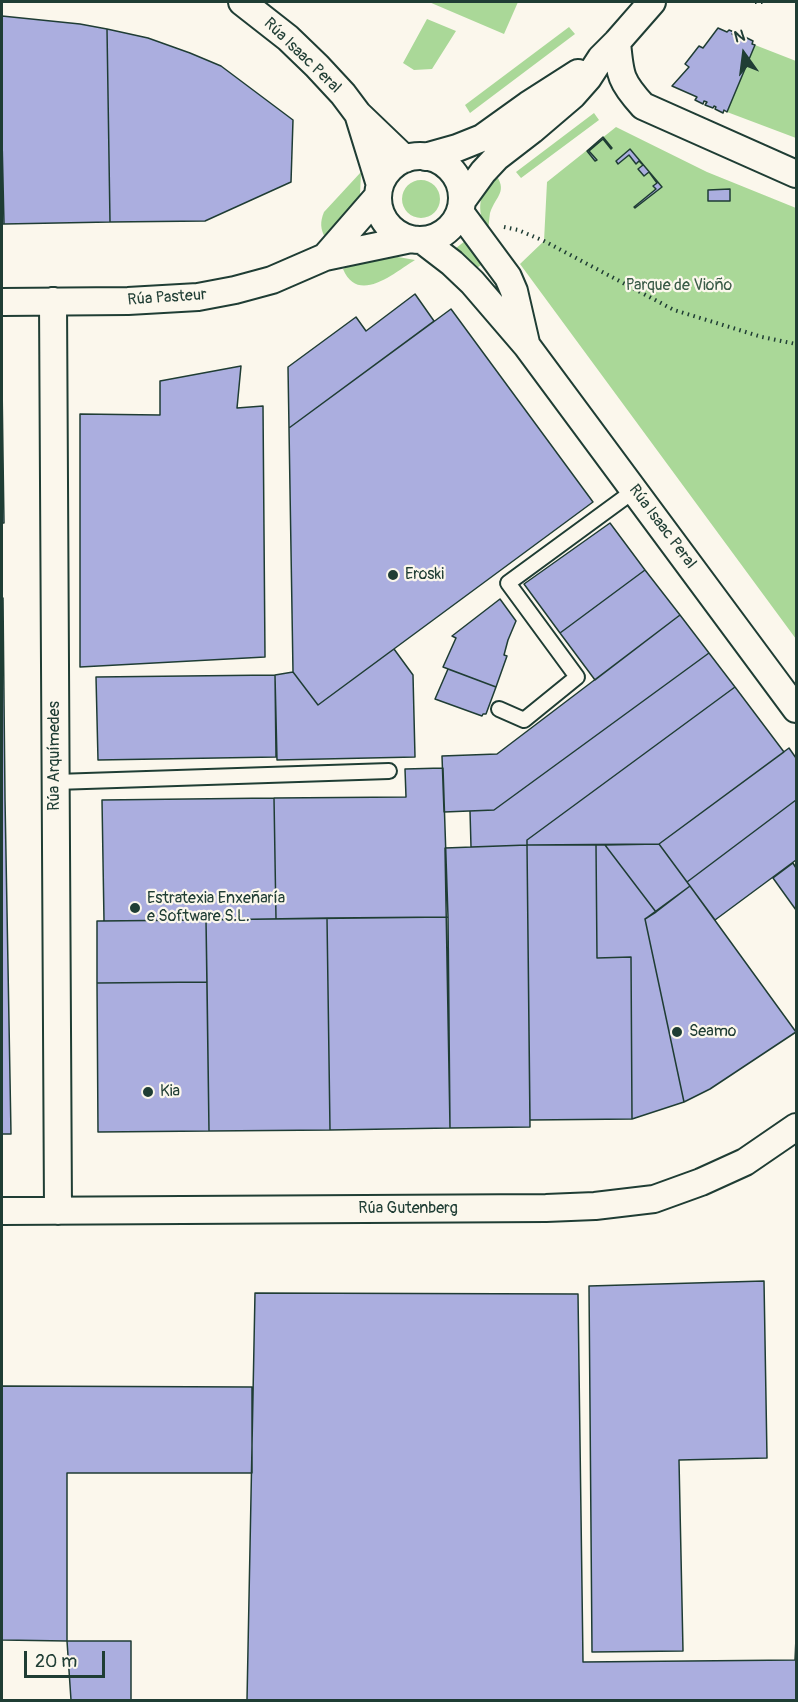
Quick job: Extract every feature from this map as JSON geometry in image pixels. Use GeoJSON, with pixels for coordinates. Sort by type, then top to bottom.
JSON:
{"type":"FeatureCollection","features":[{"type":"Feature","properties":{"kind":"street","name":"Rúa Isaac Peral"},"geometry":{"type":"LineString","coordinates":[[242,2],[288,38],[343,94],[358,114],[415,158]]}},
{"type":"Feature","properties":{"kind":"street"},"geometry":{"type":"LineString","coordinates":[[609,50],[482,138],[457,148],[394,165],[386,174],[379,191],[380,208],[391,228],[400,235],[417,240],[435,238],[445,232],[454,223],[461,207],[483,172],[497,157],[573,95],[652,2]]}},
{"type":"Feature","properties":{"kind":"street"},"geometry":{"type":"LineString","coordinates":[[609,50],[627,89],[642,106],[796,174]]}},
{"type":"Feature","properties":{"kind":"street","name":"Rúa Isaac Peral"},"geometry":{"type":"LineString","coordinates":[[358,114],[379,191]]}},
{"type":"Feature","properties":{"kind":"street"},"geometry":{"type":"LineString","coordinates":[[415,158],[438,160],[448,167],[456,177],[461,189],[461,207]]}},
{"type":"Feature","properties":{"kind":"street","name":"Rúa Pasteur"},"geometry":{"type":"LineString","coordinates":[[326,258],[379,191]]}},
{"type":"Feature","properties":{"kind":"street","name":"Rúa Isaac Peral"},"geometry":{"type":"LineString","coordinates":[[461,207],[508,277],[514,291],[527,346]]}},
{"type":"Feature","properties":{"kind":"street","name":"Rúa Isaac Peral"},"geometry":{"type":"LineString","coordinates":[[417,240],[452,263],[472,282],[527,346],[796,709]]}},
{"type":"Feature","properties":{"kind":"street","name":"Rúa Pasteur"},"geometry":{"type":"LineString","coordinates":[[2,302],[128,301],[198,297],[235,291],[272,280],[326,258],[417,240]]}},
{"type":"Feature","properties":{"kind":"street","name":"Rúa Arquímedes"},"geometry":{"type":"LineString","coordinates":[[53,301],[58,1210]]}},
{"type":"Feature","properties":{"kind":"street","name":"Rúa Gutenberg"},"geometry":{"type":"LineString","coordinates":[[2,1211],[595,1206],[654,1199],[701,1182],[745,1162],[796,1127]]}},
{"type":"Feature","properties":{"kind":"lane"},"geometry":{"type":"LineString","coordinates":[[499,709],[524,720],[577,677],[508,583],[635,490]]}},
{"type":"Feature","properties":{"kind":"lane"},"geometry":{"type":"LineString","coordinates":[[56,782],[389,771]]}},
{"type":"Feature","properties":{"kind":"path"},"geometry":{"type":"LineString","coordinates":[[755,2],[767,2]]}},
{"type":"Feature","properties":{"kind":"path"},"geometry":{"type":"LineString","coordinates":[[501,226],[518,230],[544,241],[674,310],[762,337],[796,344]]}},
{"type":"Feature","properties":{"kind":"green space"},"geometry":{"type":"Polygon","coordinates":[[[429,2],[518,2],[504,34],[429,2]]]}},
{"type":"Feature","properties":{"kind":"green space"},"geometry":{"type":"Polygon","coordinates":[[[427,19],[456,31],[432,69],[414,70],[403,63],[427,19]]]}},
{"type":"Feature","properties":{"kind":"green space"},"geometry":{"type":"Polygon","coordinates":[[[569,27],[575,34],[470,113],[465,105],[569,27]]]}},
{"type":"Feature","properties":{"kind":"green space"},"geometry":{"type":"Polygon","coordinates":[[[755,45],[796,61],[796,138],[727,112],[755,45]]]}},
{"type":"Feature","properties":{"kind":"green space"},"geometry":{"type":"Polygon","coordinates":[[[594,113],[599,120],[521,178],[516,172],[594,113]]]}},
{"type":"Feature","properties":{"kind":"green space","name":"Parque de Vioño"},"geometry":{"type":"Polygon","coordinates":[[[616,127],[707,172],[796,208],[796,639],[520,264],[544,241],[547,182],[616,127]]]}},
{"type":"Feature","properties":{"kind":"green space"},"geometry":{"type":"Polygon","coordinates":[[[361,172],[360,196],[356,205],[326,239],[321,226],[324,212],[361,172]]]}},
{"type":"Feature","properties":{"kind":"green space"},"geometry":{"type":"Polygon","coordinates":[[[494,172],[501,184],[501,189],[490,213],[487,233],[480,208],[482,195],[494,172]]]}},
{"type":"Feature","properties":{"kind":"green space"},"geometry":{"type":"Polygon","coordinates":[[[421,180],[435,185],[440,199],[435,213],[421,218],[407,213],[402,199],[407,185],[421,180]]]}},
{"type":"Feature","properties":{"kind":"green space"},"geometry":{"type":"Polygon","coordinates":[[[465,241],[481,265],[474,270],[451,252],[465,241]]]}},
{"type":"Feature","properties":{"kind":"green space"},"geometry":{"type":"Polygon","coordinates":[[[398,257],[415,260],[377,283],[358,285],[343,269],[356,263],[398,257]]]}},
{"type":"Feature","properties":{"kind":"building"},"geometry":{"type":"Polygon","coordinates":[[[2,16],[107,29],[110,222],[4,224],[2,16]]]}},
{"type":"Feature","properties":{"kind":"building"},"geometry":{"type":"Polygon","coordinates":[[[718,28],[734,32],[732,34],[735,36],[735,33],[743,36],[742,39],[744,40],[745,37],[753,41],[752,44],[755,45],[727,112],[724,110],[723,113],[714,106],[713,108],[705,105],[707,102],[704,101],[703,104],[695,100],[697,97],[672,86],[689,67],[685,64],[699,46],[703,48],[718,28]]]}},
{"type":"Feature","properties":{"kind":"building"},"geometry":{"type":"Polygon","coordinates":[[[107,29],[148,38],[221,66],[293,120],[291,182],[205,221],[110,222],[107,29]]]}},
{"type":"Feature","properties":{"kind":"building"},"geometry":{"type":"Polygon","coordinates":[[[603,137],[612,148],[603,139],[589,151],[597,160],[595,161],[587,151],[603,137]]]}},
{"type":"Feature","properties":{"kind":"building"},"geometry":{"type":"Polygon","coordinates":[[[2,138],[4,224],[2,224],[2,138]]]}},
{"type":"Feature","properties":{"kind":"building"},"geometry":{"type":"Polygon","coordinates":[[[630,149],[662,187],[635,208],[656,189],[653,186],[657,183],[649,172],[644,176],[638,169],[643,165],[639,161],[636,164],[629,155],[618,164],[616,161],[630,149]]]}},
{"type":"Feature","properties":{"kind":"building"},"geometry":{"type":"Polygon","coordinates":[[[730,189],[730,201],[708,201],[708,190],[730,189]]]}},
{"type":"Feature","properties":{"kind":"building"},"geometry":{"type":"Polygon","coordinates":[[[415,294],[434,321],[289,428],[288,367],[356,317],[366,331],[415,294]]]}},
{"type":"Feature","properties":{"kind":"building","name":"Eroski"},"geometry":{"type":"Polygon","coordinates":[[[451,309],[593,502],[318,705],[293,672],[289,428],[451,309]]]}},
{"type":"Feature","properties":{"kind":"building"},"geometry":{"type":"Polygon","coordinates":[[[241,366],[237,408],[263,406],[265,657],[80,667],[80,414],[160,415],[160,381],[241,366]]]}},
{"type":"Feature","properties":{"kind":"building"},"geometry":{"type":"Polygon","coordinates":[[[2,382],[3,456],[4,523],[2,523],[2,382]]]}},
{"type":"Feature","properties":{"kind":"building"},"geometry":{"type":"Polygon","coordinates":[[[610,523],[645,570],[560,633],[524,584],[610,523]]]}},
{"type":"Feature","properties":{"kind":"building"},"geometry":{"type":"Polygon","coordinates":[[[645,570],[680,615],[595,680],[560,633],[645,570]]]}},
{"type":"Feature","properties":{"kind":"building"},"geometry":{"type":"Polygon","coordinates":[[[3,598],[11,1134],[2,1134],[3,598]]]}},
{"type":"Feature","properties":{"kind":"building"},"geometry":{"type":"Polygon","coordinates":[[[500,599],[516,621],[508,640],[504,655],[507,656],[496,687],[443,667],[456,638],[452,636],[500,599]]]}},
{"type":"Feature","properties":{"kind":"building"},"geometry":{"type":"Polygon","coordinates":[[[680,615],[709,653],[494,810],[444,812],[442,756],[497,754],[680,615]]]}},
{"type":"Feature","properties":{"kind":"building"},"geometry":{"type":"Polygon","coordinates":[[[394,649],[413,675],[415,757],[277,760],[275,675],[293,672],[318,705],[394,649]]]}},
{"type":"Feature","properties":{"kind":"building"},"geometry":{"type":"Polygon","coordinates":[[[709,653],[735,687],[527,840],[527,845],[471,847],[470,811],[494,810],[709,653]]]}},
{"type":"Feature","properties":{"kind":"building"},"geometry":{"type":"Polygon","coordinates":[[[448,669],[496,687],[486,714],[482,716],[435,699],[448,669]]]}},
{"type":"Feature","properties":{"kind":"building"},"geometry":{"type":"Polygon","coordinates":[[[275,675],[276,757],[98,760],[96,677],[275,675]]]}},
{"type":"Feature","properties":{"kind":"building"},"geometry":{"type":"Polygon","coordinates":[[[735,687],[784,752],[659,844],[527,845],[527,840],[735,687]]]}},
{"type":"Feature","properties":{"kind":"building"},"geometry":{"type":"Polygon","coordinates":[[[789,748],[796,758],[796,800],[687,882],[659,844],[789,748]]]}},
{"type":"Feature","properties":{"kind":"building"},"geometry":{"type":"Polygon","coordinates":[[[443,768],[448,917],[276,919],[274,798],[406,797],[405,769],[443,768]]]}},
{"type":"Feature","properties":{"kind":"building"},"geometry":{"type":"Polygon","coordinates":[[[274,798],[276,919],[104,921],[102,800],[274,798]]]}},
{"type":"Feature","properties":{"kind":"building"},"geometry":{"type":"Polygon","coordinates":[[[796,800],[796,860],[715,920],[687,882],[796,800]]]}},
{"type":"Feature","properties":{"kind":"building"},"geometry":{"type":"Polygon","coordinates":[[[659,844],[690,886],[656,912],[605,845],[659,844]]]}},
{"type":"Feature","properties":{"kind":"building"},"geometry":{"type":"Polygon","coordinates":[[[527,845],[530,1127],[450,1128],[445,848],[527,845]]]}},
{"type":"Feature","properties":{"kind":"building"},"geometry":{"type":"Polygon","coordinates":[[[527,845],[596,845],[597,958],[631,957],[632,1119],[530,1120],[527,845]]]}},
{"type":"Feature","properties":{"kind":"building"},"geometry":{"type":"Polygon","coordinates":[[[596,845],[605,845],[656,912],[645,919],[684,1102],[632,1119],[631,957],[597,958],[596,845]]]}},
{"type":"Feature","properties":{"kind":"building"},"geometry":{"type":"Polygon","coordinates":[[[793,863],[796,868],[796,910],[773,878],[793,863]]]}},
{"type":"Feature","properties":{"kind":"building"},"geometry":{"type":"Polygon","coordinates":[[[690,886],[796,1032],[710,1089],[684,1102],[645,919],[690,886]]]}},
{"type":"Feature","properties":{"kind":"building"},"geometry":{"type":"Polygon","coordinates":[[[448,917],[450,1128],[330,1130],[327,918],[448,917]]]}},
{"type":"Feature","properties":{"kind":"building"},"geometry":{"type":"Polygon","coordinates":[[[327,918],[330,1130],[209,1131],[206,920],[327,918]]]}},
{"type":"Feature","properties":{"kind":"building"},"geometry":{"type":"Polygon","coordinates":[[[206,920],[207,982],[97,983],[97,921],[206,920]]]}},
{"type":"Feature","properties":{"kind":"building"},"geometry":{"type":"Polygon","coordinates":[[[207,982],[209,1131],[98,1132],[97,983],[207,982]]]}},
{"type":"Feature","properties":{"kind":"building"},"geometry":{"type":"Polygon","coordinates":[[[764,1281],[767,1458],[679,1460],[683,1651],[592,1652],[589,1286],[764,1281]]]}},
{"type":"Feature","properties":{"kind":"building"},"geometry":{"type":"Polygon","coordinates":[[[255,1293],[578,1294],[583,1662],[795,1660],[796,1638],[796,1700],[247,1700],[255,1293]]]}},
{"type":"Feature","properties":{"kind":"building"},"geometry":{"type":"Polygon","coordinates":[[[2,1386],[252,1387],[252,1473],[67,1473],[67,1641],[2,1640],[2,1386]]]}},
{"type":"Feature","properties":{"kind":"building"},"geometry":{"type":"Polygon","coordinates":[[[67,1641],[131,1641],[131,1700],[71,1700],[67,1641]]]}},
{"type":"Feature","properties":{"kind":"place","name":"Eroski"},"geometry":{"type":"Point","coordinates":[393,575]}},
{"type":"Feature","properties":{"kind":"place","name":"Estratexia Enxeñaría e Software S.L."},"geometry":{"type":"Point","coordinates":[135,908]}},
{"type":"Feature","properties":{"kind":"place","name":"Seamo"},"geometry":{"type":"Point","coordinates":[677,1032]}},
{"type":"Feature","properties":{"kind":"place","name":"Kia"},"geometry":{"type":"Point","coordinates":[148,1092]}}]}
